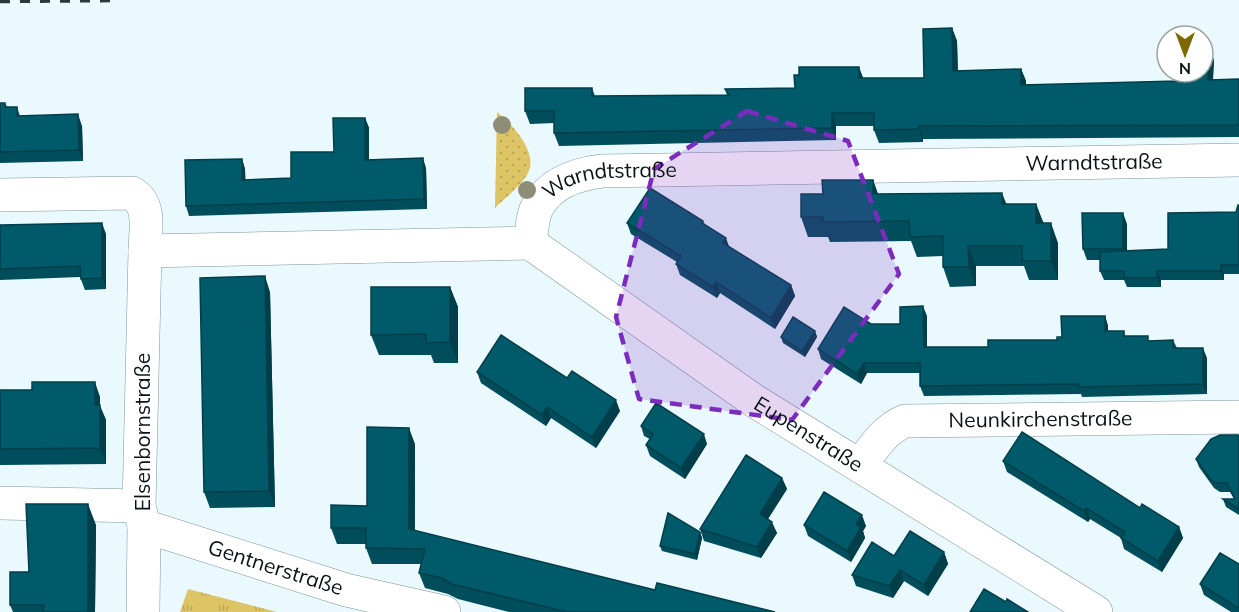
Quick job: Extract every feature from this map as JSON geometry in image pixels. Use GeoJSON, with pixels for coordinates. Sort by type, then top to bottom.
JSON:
{"type":"FeatureCollection","features":[{"type":"Feature","properties":{"kind":"street","name":"Warndtstraße"},"geometry":{"type":"LineString","coordinates":[[530,243],[537,206],[555,187],[575,174],[602,171],[1239,160]]}},
{"type":"Feature","properties":{"kind":"street"},"geometry":{"type":"LineString","coordinates":[[0,195],[132,193],[139,197],[146,212],[145,251],[530,243]]}},
{"type":"Feature","properties":{"kind":"street","name":"Eupenstraße"},"geometry":{"type":"LineString","coordinates":[[530,243],[753,400],[1096,612]]}},
{"type":"Feature","properties":{"kind":"street","name":"Elsenbornstraße"},"geometry":{"type":"LineString","coordinates":[[143,612],[145,251]]}},
{"type":"Feature","properties":{"kind":"street","name":"Neunkirchenstraße"},"geometry":{"type":"LineString","coordinates":[[860,466],[879,440],[896,424],[905,421],[1239,417]]}},
{"type":"Feature","properties":{"kind":"street","name":"Gentnerstraße"},"geometry":{"type":"LineString","coordinates":[[0,503],[142,516],[346,590],[444,612]]}},
{"type":"Feature","properties":{"kind":"highlighted area"},"geometry":{"type":"Polygon","coordinates":[[[747,111],[848,141],[899,274],[792,420],[639,399],[616,317],[654,169],[747,111]]]}},
{"type":"Feature","properties":{"kind":"green space"},"geometry":{"type":"Polygon","coordinates":[[[497,112],[516,131],[527,147],[530,165],[521,183],[495,208],[497,112]]]}},
{"type":"Feature","properties":{"kind":"green space"},"geometry":{"type":"Polygon","coordinates":[[[188,589],[277,612],[180,612],[188,589]]]}},
{"type":"Feature","properties":{"kind":"building"},"geometry":{"type":"Polygon","coordinates":[[[952,28],[953,71],[1021,69],[1021,85],[1155,82],[1155,84],[1215,84],[1215,80],[1239,79],[1239,125],[919,126],[919,129],[874,130],[874,113],[832,113],[832,128],[554,133],[554,111],[525,111],[525,88],[592,88],[592,96],[729,95],[725,89],[795,88],[794,75],[799,75],[799,67],[859,67],[859,78],[924,78],[923,29],[952,28]]]}},
{"type":"Feature","properties":{"kind":"building"},"geometry":{"type":"Polygon","coordinates":[[[0,103],[5,103],[5,107],[17,107],[17,116],[78,114],[79,150],[0,152],[0,103]]]}},
{"type":"Feature","properties":{"kind":"building"},"geometry":{"type":"Polygon","coordinates":[[[333,118],[365,118],[365,160],[423,158],[424,199],[186,206],[185,160],[242,159],[242,180],[291,178],[291,152],[334,152],[333,118]]]}},
{"type":"Feature","properties":{"kind":"building"},"geometry":{"type":"Polygon","coordinates":[[[822,180],[873,180],[873,194],[1002,193],[1002,204],[1036,204],[1036,223],[1051,223],[1051,261],[1022,261],[1022,246],[968,246],[969,267],[943,267],[943,236],[910,237],[909,221],[823,222],[823,217],[801,217],[801,194],[823,194],[822,180]]]}},
{"type":"Feature","properties":{"kind":"building"},"geometry":{"type":"Polygon","coordinates":[[[650,188],[726,238],[723,243],[791,285],[771,318],[716,282],[713,287],[676,264],[681,256],[627,223],[650,188]]]}},
{"type":"Feature","properties":{"kind":"building"},"geometry":{"type":"Polygon","coordinates":[[[1238,205],[1239,265],[1221,265],[1221,271],[1157,271],[1157,278],[1124,278],[1124,271],[1100,271],[1100,252],[1168,249],[1168,213],[1236,212],[1238,205]]]}},
{"type":"Feature","properties":{"kind":"building"},"geometry":{"type":"Polygon","coordinates":[[[1082,213],[1123,213],[1123,249],[1083,249],[1082,213]]]}},
{"type":"Feature","properties":{"kind":"building"},"geometry":{"type":"Polygon","coordinates":[[[102,223],[102,278],[81,279],[80,266],[0,269],[0,225],[102,223]]]}},
{"type":"Feature","properties":{"kind":"building"},"geometry":{"type":"Polygon","coordinates":[[[265,276],[269,491],[204,492],[200,278],[265,276]]]}},
{"type":"Feature","properties":{"kind":"building"},"geometry":{"type":"Polygon","coordinates":[[[371,287],[450,287],[450,342],[426,343],[426,334],[371,335],[371,287]]]}},
{"type":"Feature","properties":{"kind":"building"},"geometry":{"type":"Polygon","coordinates":[[[923,306],[924,347],[988,347],[988,340],[1057,340],[1057,337],[1062,337],[1061,316],[1105,316],[1105,331],[1124,331],[1124,336],[1148,336],[1148,341],[1173,340],[1173,348],[1203,348],[1203,384],[1079,387],[1079,384],[920,386],[920,363],[864,363],[857,374],[818,349],[844,307],[871,324],[900,324],[900,307],[923,306]]]}},
{"type":"Feature","properties":{"kind":"building"},"geometry":{"type":"Polygon","coordinates":[[[793,317],[815,331],[802,351],[781,337],[793,317]]]}},
{"type":"Feature","properties":{"kind":"building"},"geometry":{"type":"Polygon","coordinates":[[[501,335],[567,378],[572,371],[616,400],[592,437],[547,407],[542,415],[477,372],[501,335]]]}},
{"type":"Feature","properties":{"kind":"building"},"geometry":{"type":"Polygon","coordinates":[[[32,382],[95,382],[95,405],[100,405],[100,448],[0,449],[0,390],[32,390],[32,382]]]}},
{"type":"Feature","properties":{"kind":"building"},"geometry":{"type":"Polygon","coordinates":[[[656,403],[704,434],[681,468],[646,445],[653,434],[641,426],[656,403]]]}},
{"type":"Feature","properties":{"kind":"building"},"geometry":{"type":"Polygon","coordinates":[[[367,427],[409,428],[409,529],[655,590],[657,583],[775,612],[567,612],[452,584],[442,578],[419,573],[425,549],[366,548],[366,528],[331,528],[331,505],[367,506],[367,427]]]}},
{"type":"Feature","properties":{"kind":"building"},"geometry":{"type":"Polygon","coordinates":[[[1022,432],[1140,508],[1142,504],[1179,527],[1158,561],[1121,538],[1125,532],[1086,508],[1084,511],[1003,461],[1022,432]]]}},
{"type":"Feature","properties":{"kind":"building"},"geometry":{"type":"Polygon","coordinates":[[[1220,435],[1238,435],[1239,437],[1239,509],[1223,499],[1235,499],[1227,483],[1217,483],[1211,480],[1196,459],[1211,439],[1220,435]]]}},
{"type":"Feature","properties":{"kind":"building"},"geometry":{"type":"Polygon","coordinates":[[[746,455],[782,478],[760,514],[772,522],[757,547],[700,529],[746,455]]]}},
{"type":"Feature","properties":{"kind":"building"},"geometry":{"type":"Polygon","coordinates":[[[824,492],[862,515],[856,524],[861,527],[847,551],[804,525],[824,492]]]}},
{"type":"Feature","properties":{"kind":"building"},"geometry":{"type":"Polygon","coordinates":[[[26,504],[88,504],[88,612],[43,612],[44,605],[10,605],[10,572],[29,572],[26,504]]]}},
{"type":"Feature","properties":{"kind":"building"},"geometry":{"type":"Polygon","coordinates":[[[668,513],[700,532],[695,554],[660,546],[668,513]]]}},
{"type":"Feature","properties":{"kind":"building"},"geometry":{"type":"Polygon","coordinates":[[[910,531],[944,552],[924,585],[900,570],[889,586],[852,575],[872,542],[894,556],[910,531]]]}},
{"type":"Feature","properties":{"kind":"building"},"geometry":{"type":"Polygon","coordinates":[[[1220,553],[1239,564],[1238,608],[1200,584],[1220,553]]]}},
{"type":"Feature","properties":{"kind":"building"},"geometry":{"type":"Polygon","coordinates":[[[984,589],[1006,602],[1007,599],[1028,612],[970,612],[984,589]]]}},
{"type":"Feature","properties":{"kind":"railway"},"geometry":{"type":"LineString","coordinates":[[0,1],[116,0]]}}]}
